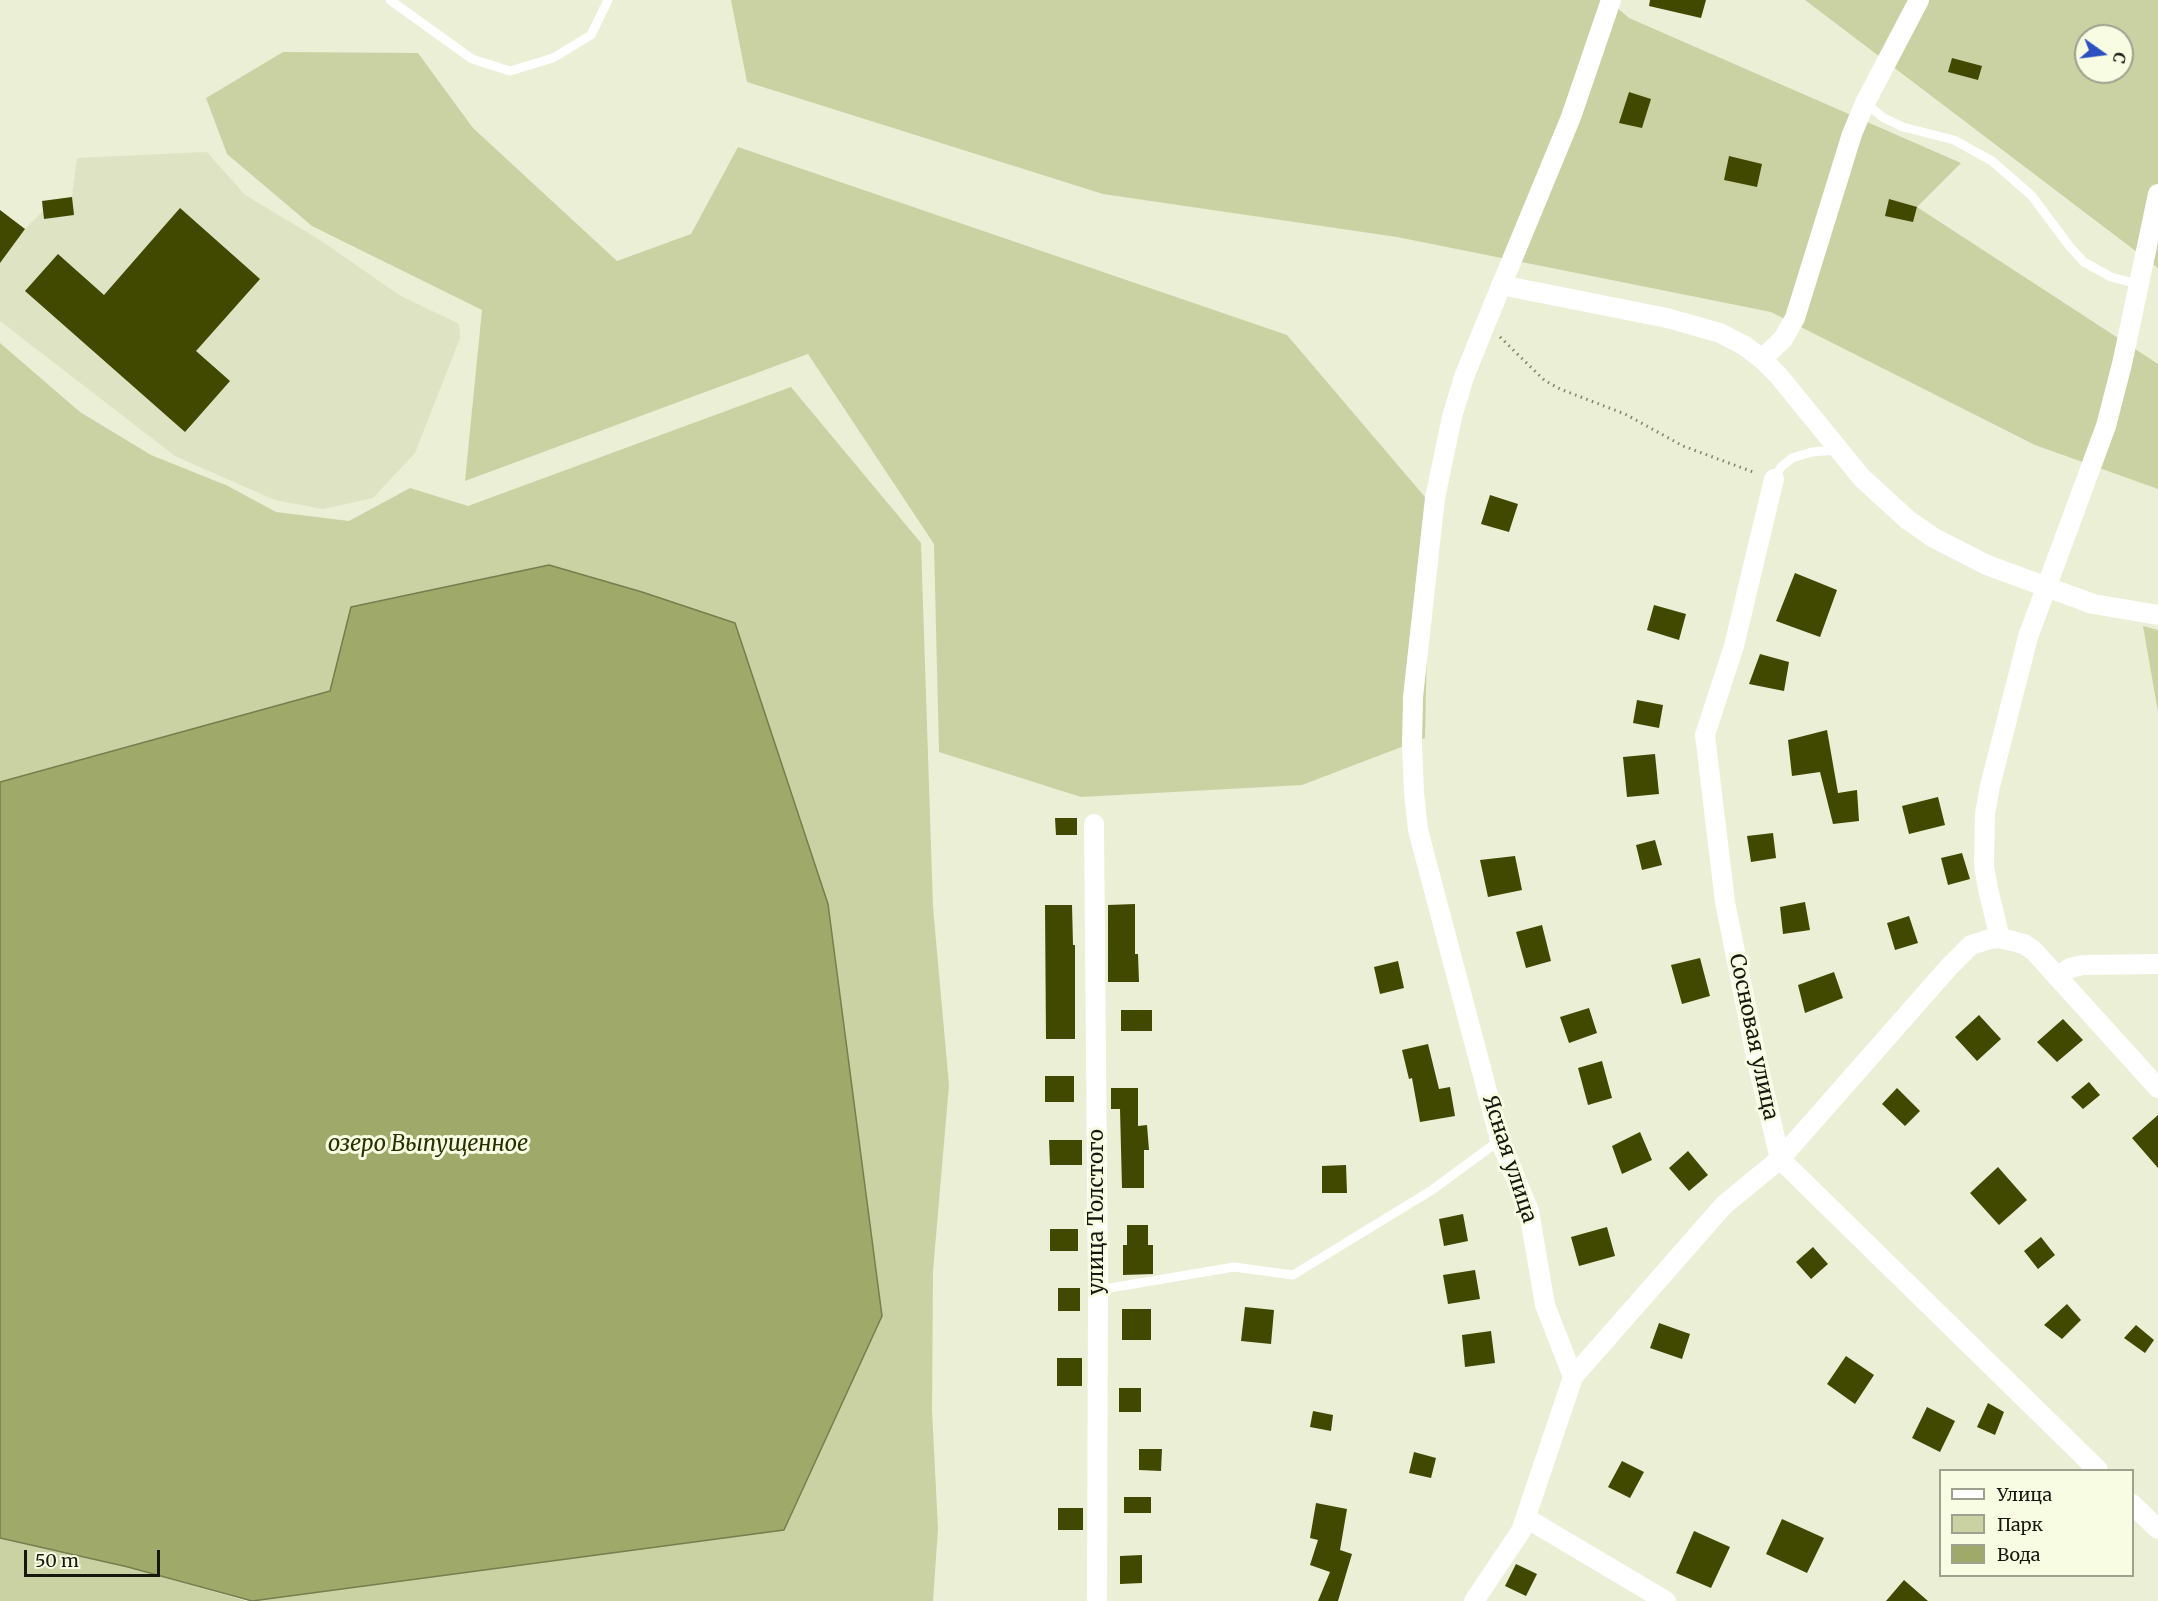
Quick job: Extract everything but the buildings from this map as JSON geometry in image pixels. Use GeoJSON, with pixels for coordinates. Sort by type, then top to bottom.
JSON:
{"type":"FeatureCollection","features":[{"type":"Feature","properties":{"kind":"street","name":"Ясная улица"},"geometry":{"type":"LineString","coordinates":[[1573,1377],[1545,1305],[1529,1210],[1500,1140],[1418,830],[1412,757],[1413,698],[1435,498],[1452,417],[1464,377],[1571,117],[1611,0]]}},
{"type":"Feature","properties":{"kind":"street"},"geometry":{"type":"LineString","coordinates":[[1762,359],[1783,339],[1795,318],[1809,278],[1840,168],[1865,103],[1919,0]]}},
{"type":"Feature","properties":{"kind":"street"},"geometry":{"type":"LineString","coordinates":[[2001,938],[1984,866],[1985,814],[1990,786],[2028,637],[2106,426],[2122,364],[2158,194]]}},
{"type":"Feature","properties":{"kind":"street"},"geometry":{"type":"LineString","coordinates":[[1501,285],[1666,318],[1720,333],[1745,346],[1762,359],[1778,375],[1837,450],[1883,499],[1934,538],[1987,565],[2093,604],[2158,615]]}},
{"type":"Feature","properties":{"kind":"street","name":"Сосновая улица"},"geometry":{"type":"LineString","coordinates":[[1774,479],[1734,646],[1705,735],[1725,902],[1757,1061],[1780,1159]]}},
{"type":"Feature","properties":{"kind":"street","name":"улица Толстого"},"geometry":{"type":"LineString","coordinates":[[1094,824],[1098,1290],[1097,1601]]}},
{"type":"Feature","properties":{"kind":"street"},"geometry":{"type":"LineString","coordinates":[[1474,1601],[1521,1531],[1573,1377],[1724,1205],[1780,1159],[1971,945],[2001,938],[2018,942],[2034,951],[2158,1088]]}},
{"type":"Feature","properties":{"kind":"street"},"geometry":{"type":"LineString","coordinates":[[2057,976],[2083,965],[2158,964]]}},
{"type":"Feature","properties":{"kind":"street"},"geometry":{"type":"LineString","coordinates":[[1780,1159],[2097,1469]]}},
{"type":"Feature","properties":{"kind":"street"},"geometry":{"type":"LineString","coordinates":[[2134,1505],[2158,1529]]}},
{"type":"Feature","properties":{"kind":"street"},"geometry":{"type":"LineString","coordinates":[[1526,1518],[1666,1601]]}},
{"type":"Feature","properties":{"kind":"lane"},"geometry":{"type":"LineString","coordinates":[[390,0],[472,59],[510,71],[553,58],[591,35],[608,0]]}},
{"type":"Feature","properties":{"kind":"lane"},"geometry":{"type":"LineString","coordinates":[[1865,103],[1884,118],[1903,127],[1954,140],[1992,161],[2032,196],[2084,262],[2110,277],[2138,284]]}},
{"type":"Feature","properties":{"kind":"lane"},"geometry":{"type":"LineString","coordinates":[[1774,479],[1781,467],[1792,458],[1812,452],[1837,450]]}},
{"type":"Feature","properties":{"kind":"lane"},"geometry":{"type":"LineString","coordinates":[[1098,1290],[1233,1267],[1293,1275],[1432,1190],[1500,1140]]}},
{"type":"Feature","properties":{"kind":"path"},"geometry":{"type":"LineString","coordinates":[[1485,325],[1508,343],[1544,380],[1560,389],[1625,414],[1683,446],[1774,479]]}},
{"type":"Feature","properties":{"kind":"shaded area"},"geometry":{"type":"Polygon","coordinates":[[[207,152],[245,195],[320,240],[399,295],[459,324],[460,338],[415,453],[373,498],[323,509],[275,500],[175,456],[0,321],[0,210],[25,229],[43,211],[42,201],[72,197],[77,158],[207,152]]]}},
{"type":"Feature","properties":{"kind":"green space"},"geometry":{"type":"Polygon","coordinates":[[[731,0],[1608,0],[1629,18],[1961,163],[1917,207],[2158,364],[2158,489],[2035,445],[1771,312],[1397,237],[1103,194],[747,82],[731,0]]]}},
{"type":"Feature","properties":{"kind":"green space"},"geometry":{"type":"Polygon","coordinates":[[[1805,0],[2158,0],[2158,268],[1805,0]]]}},
{"type":"Feature","properties":{"kind":"green space"},"geometry":{"type":"Polygon","coordinates":[[[283,52],[418,53],[473,128],[617,261],[691,234],[738,147],[1287,335],[1430,503],[1425,738],[1302,785],[1081,797],[939,752],[934,544],[808,354],[465,481],[482,310],[312,226],[227,154],[206,98],[283,52]]]}},
{"type":"Feature","properties":{"kind":"green space"},"geometry":{"type":"Polygon","coordinates":[[[0,343],[80,412],[151,455],[228,486],[276,512],[349,521],[410,488],[468,506],[791,387],[921,543],[933,907],[949,1085],[933,1271],[932,1410],[938,1529],[933,1601],[252,1601],[784,1529],[882,1316],[330,691],[0,782],[0,343]]]}},
{"type":"Feature","properties":{"kind":"green space"},"geometry":{"type":"Polygon","coordinates":[[[2143,626],[2158,630],[2158,712],[2143,626]]]}},
{"type":"Feature","properties":{"kind":"green space"},"geometry":{"type":"Polygon","coordinates":[[[0,1538],[128,1567],[246,1601],[0,1601],[0,1538]]]}},
{"type":"Feature","properties":{"kind":"water","name":"озеро Выпущенное"},"geometry":{"type":"Polygon","coordinates":[[[549,565],[642,592],[735,623],[828,904],[882,1316],[784,1530],[252,1601],[128,1567],[0,1538],[0,782],[330,691],[351,607],[549,565]]]}}]}
